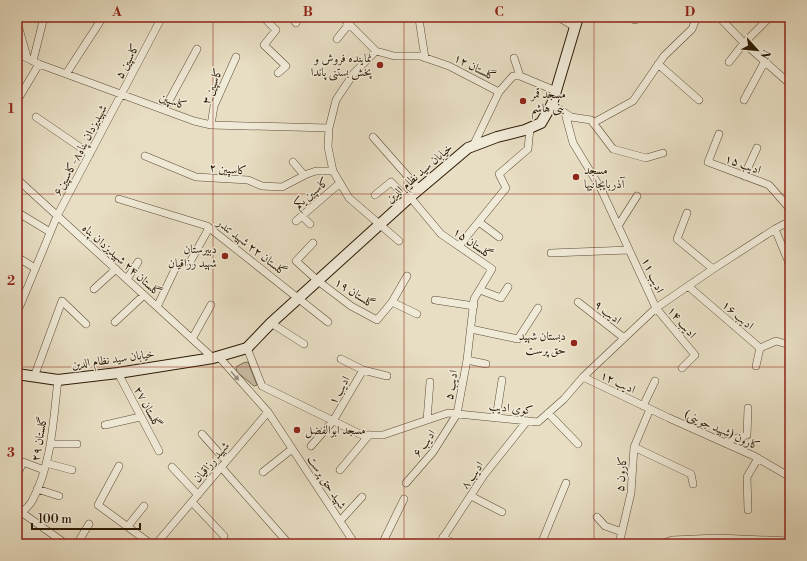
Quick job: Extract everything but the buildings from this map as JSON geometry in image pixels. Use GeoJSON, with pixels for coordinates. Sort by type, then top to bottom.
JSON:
{"type":"FeatureCollection","features":[{"type":"Feature","properties":{"kind":"main road","name":"خیابان سید نظام الدین"},"geometry":{"type":"LineString","coordinates":[[17,374],[58,380],[118,373],[215,357],[247,348],[271,323],[380,224],[468,148],[541,123],[552,104],[577,22]]}},
{"type":"Feature","properties":{"kind":"street"},"geometry":{"type":"LineString","coordinates":[[17,101],[33,60],[44,17]]}},
{"type":"Feature","properties":{"kind":"street"},"geometry":{"type":"LineString","coordinates":[[66,74],[104,17]]}},
{"type":"Feature","properties":{"kind":"street","name":"کاسپین ۵"},"geometry":{"type":"LineString","coordinates":[[122,94],[162,17]]}},
{"type":"Feature","properties":{"kind":"street"},"geometry":{"type":"LineString","coordinates":[[270,17],[267,21],[276,30],[264,45],[286,66],[278,73]]}},
{"type":"Feature","properties":{"kind":"street"},"geometry":{"type":"LineString","coordinates":[[420,17],[419,19],[425,58]]}},
{"type":"Feature","properties":{"kind":"street"},"geometry":{"type":"LineString","coordinates":[[558,17],[577,22]]}},
{"type":"Feature","properties":{"kind":"street"},"geometry":{"type":"LineString","coordinates":[[593,123],[633,101],[664,56],[692,29],[698,17]]}},
{"type":"Feature","properties":{"kind":"street"},"geometry":{"type":"LineString","coordinates":[[719,17],[790,84]]}},
{"type":"Feature","properties":{"kind":"street"},"geometry":{"type":"LineString","coordinates":[[729,62],[744,42],[770,17]]}},
{"type":"Feature","properties":{"kind":"street"},"geometry":{"type":"LineString","coordinates":[[337,39],[348,20],[376,51],[354,73],[336,100],[329,128],[328,147],[333,171],[349,198],[399,241]]}},
{"type":"Feature","properties":{"kind":"street"},"geometry":{"type":"LineString","coordinates":[[18,26],[33,60]]}},
{"type":"Feature","properties":{"kind":"street"},"geometry":{"type":"LineString","coordinates":[[164,110],[197,49]]}},
{"type":"Feature","properties":{"kind":"street","name":"گلستان ۱۲"},"geometry":{"type":"LineString","coordinates":[[376,51],[394,56],[420,56],[449,66],[499,92],[513,76],[520,76]]}},
{"type":"Feature","properties":{"kind":"street","name":"کاسپین"},"geometry":{"type":"LineString","coordinates":[[17,53],[66,74],[194,121],[211,125],[329,128]]}},
{"type":"Feature","properties":{"kind":"street","name":"کاسپین ۳"},"geometry":{"type":"LineString","coordinates":[[211,125],[214,106],[236,56]]}},
{"type":"Feature","properties":{"kind":"street"},"geometry":{"type":"LineString","coordinates":[[514,58],[520,76],[556,91]]}},
{"type":"Feature","properties":{"kind":"street"},"geometry":{"type":"LineString","coordinates":[[744,100],[765,61]]}},
{"type":"Feature","properties":{"kind":"street"},"geometry":{"type":"LineString","coordinates":[[658,64],[699,100]]}},
{"type":"Feature","properties":{"kind":"street"},"geometry":{"type":"LineString","coordinates":[[473,146],[499,92]]}},
{"type":"Feature","properties":{"kind":"street","name":"شهیدیزدان پناه۸-کاسپین۶"},"geometry":{"type":"LineString","coordinates":[[17,313],[57,216],[122,94]]}},
{"type":"Feature","properties":{"kind":"street"},"geometry":{"type":"LineString","coordinates":[[552,104],[571,117],[591,120],[613,149],[646,158],[663,153]]}},
{"type":"Feature","properties":{"kind":"street","name":"ادیب ۱۱"},"geometry":{"type":"LineString","coordinates":[[565,113],[573,142],[601,189],[656,308]]}},
{"type":"Feature","properties":{"kind":"street"},"geometry":{"type":"LineString","coordinates":[[36,117],[90,154]]}},
{"type":"Feature","properties":{"kind":"street"},"geometry":{"type":"LineString","coordinates":[[459,246],[506,188],[499,174],[528,149],[530,128]]}},
{"type":"Feature","properties":{"kind":"street","name":"ادیب ۱۵"},"geometry":{"type":"LineString","coordinates":[[719,134],[708,162],[769,185],[790,209]]}},
{"type":"Feature","properties":{"kind":"street"},"geometry":{"type":"LineString","coordinates":[[373,137],[419,190]]}},
{"type":"Feature","properties":{"kind":"street"},"geometry":{"type":"LineString","coordinates":[[744,176],[757,148]]}},
{"type":"Feature","properties":{"kind":"street","name":"کاسپین ۲"},"geometry":{"type":"LineString","coordinates":[[145,156],[196,177],[248,180],[262,186],[282,187],[316,170],[333,171]]}},
{"type":"Feature","properties":{"kind":"street"},"geometry":{"type":"LineString","coordinates":[[293,162],[304,175]]}},
{"type":"Feature","properties":{"kind":"street","name":"گلستان ۲۴ شهیدیزدان پناه"},"geometry":{"type":"LineString","coordinates":[[17,179],[192,339],[215,357],[252,395]]}},
{"type":"Feature","properties":{"kind":"street","name":"گلستان ۱۵"},"geometry":{"type":"LineString","coordinates":[[374,195],[391,182],[409,198],[441,234],[492,269],[474,299],[467,360]]}},
{"type":"Feature","properties":{"kind":"street","name":"کاسپین یکم"},"geometry":{"type":"LineString","coordinates":[[310,224],[299,218],[340,183]]}},
{"type":"Feature","properties":{"kind":"street"},"geometry":{"type":"LineString","coordinates":[[618,226],[637,196]]}},
{"type":"Feature","properties":{"kind":"street","name":"گلستان ۲۲ شهید تندر"},"geometry":{"type":"LineString","coordinates":[[119,199],[209,228],[328,322]]}},
{"type":"Feature","properties":{"kind":"street"},"geometry":{"type":"LineString","coordinates":[[17,212],[50,232]]}},
{"type":"Feature","properties":{"kind":"street"},"geometry":{"type":"LineString","coordinates":[[687,213],[677,239],[713,269]]}},
{"type":"Feature","properties":{"kind":"street"},"geometry":{"type":"LineString","coordinates":[[479,222],[499,237]]}},
{"type":"Feature","properties":{"kind":"street","name":"کوی ادیب"},"geometry":{"type":"LineString","coordinates":[[262,386],[362,435],[383,435],[448,413],[538,422],[564,399],[583,377],[656,308],[774,229],[790,222]]}},
{"type":"Feature","properties":{"kind":"street"},"geometry":{"type":"LineString","coordinates":[[190,262],[209,228]]}},
{"type":"Feature","properties":{"kind":"street"},"geometry":{"type":"LineString","coordinates":[[774,229],[789,263]]}},
{"type":"Feature","properties":{"kind":"street"},"geometry":{"type":"LineString","coordinates":[[313,243],[296,261],[318,281]]}},
{"type":"Feature","properties":{"kind":"street"},"geometry":{"type":"LineString","coordinates":[[552,253],[629,250]]}},
{"type":"Feature","properties":{"kind":"street"},"geometry":{"type":"LineString","coordinates":[[17,258],[35,268]]}},
{"type":"Feature","properties":{"kind":"street"},"geometry":{"type":"LineString","coordinates":[[127,279],[138,262]]}},
{"type":"Feature","properties":{"kind":"street"},"geometry":{"type":"LineString","coordinates":[[157,307],[176,266]]}},
{"type":"Feature","properties":{"kind":"street"},"geometry":{"type":"LineString","coordinates":[[94,289],[116,269]]}},
{"type":"Feature","properties":{"kind":"street","name":"گلستان ۱۹"},"geometry":{"type":"LineString","coordinates":[[318,281],[351,306],[377,320],[392,302],[407,276]]}},
{"type":"Feature","properties":{"kind":"street","name":"ادیب ۱۶"},"geometry":{"type":"LineString","coordinates":[[688,286],[760,348]]}},
{"type":"Feature","properties":{"kind":"street"},"geometry":{"type":"LineString","coordinates":[[480,290],[501,298],[508,287]]}},
{"type":"Feature","properties":{"kind":"street"},"geometry":{"type":"LineString","coordinates":[[115,322],[144,295]]}},
{"type":"Feature","properties":{"kind":"street"},"geometry":{"type":"LineString","coordinates":[[435,300],[474,306]]}},
{"type":"Feature","properties":{"kind":"street"},"geometry":{"type":"LineString","coordinates":[[34,377],[62,301],[86,324]]}},
{"type":"Feature","properties":{"kind":"street"},"geometry":{"type":"LineString","coordinates":[[392,302],[416,314]]}},
{"type":"Feature","properties":{"kind":"street","name":"ادیب ۹"},"geometry":{"type":"LineString","coordinates":[[578,302],[624,338]]}},
{"type":"Feature","properties":{"kind":"street"},"geometry":{"type":"LineString","coordinates":[[192,339],[211,305]]}},
{"type":"Feature","properties":{"kind":"street"},"geometry":{"type":"LineString","coordinates":[[471,329],[518,339],[538,308]]}},
{"type":"Feature","properties":{"kind":"street","name":"ادیب ۱۴"},"geometry":{"type":"LineString","coordinates":[[656,308],[695,355],[682,368]]}},
{"type":"Feature","properties":{"kind":"street"},"geometry":{"type":"LineString","coordinates":[[271,323],[304,344]]}},
{"type":"Feature","properties":{"kind":"street"},"geometry":{"type":"LineString","coordinates":[[756,366],[760,348],[776,341],[790,345]]}},
{"type":"Feature","properties":{"kind":"street"},"geometry":{"type":"LineString","coordinates":[[247,348],[262,386],[252,395],[268,412]]}},
{"type":"Feature","properties":{"kind":"street","name":"ادیب ۱"},"geometry":{"type":"LineString","coordinates":[[311,446],[333,421],[363,370],[341,358]]}},
{"type":"Feature","properties":{"kind":"street"},"geometry":{"type":"LineString","coordinates":[[467,360],[486,364]]}},
{"type":"Feature","properties":{"kind":"street","name":"ادیب ۵"},"geometry":{"type":"LineString","coordinates":[[457,414],[467,360]]}},
{"type":"Feature","properties":{"kind":"street"},"geometry":{"type":"LineString","coordinates":[[363,370],[387,376]]}},
{"type":"Feature","properties":{"kind":"street","name":"گلستان ۲۷"},"geometry":{"type":"LineString","coordinates":[[118,373],[159,451]]}},
{"type":"Feature","properties":{"kind":"street","name":"ادیب ۱۲"},"geometry":{"type":"LineString","coordinates":[[583,377],[647,407]]}},
{"type":"Feature","properties":{"kind":"street","name":"گلستان ۲۹"},"geometry":{"type":"LineString","coordinates":[[19,514],[32,502],[45,467],[51,444],[58,380]]}},
{"type":"Feature","properties":{"kind":"street"},"geometry":{"type":"LineString","coordinates":[[496,418],[502,380]]}},
{"type":"Feature","properties":{"kind":"street","name":"کارون ۵"},"geometry":{"type":"LineString","coordinates":[[620,544],[631,493],[634,446],[655,381]]}},
{"type":"Feature","properties":{"kind":"street"},"geometry":{"type":"LineString","coordinates":[[427,420],[430,382]]}},
{"type":"Feature","properties":{"kind":"street","name":"کارون (شهید جوینی)"},"geometry":{"type":"LineString","coordinates":[[647,407],[758,458],[790,476]]}},
{"type":"Feature","properties":{"kind":"street"},"geometry":{"type":"LineString","coordinates":[[724,442],[747,435],[748,408]]}},
{"type":"Feature","properties":{"kind":"street","name":"شهید حق پرست"},"geometry":{"type":"LineString","coordinates":[[268,412],[354,544]]}},
{"type":"Feature","properties":{"kind":"street","name":"شهید رزاقیان"},"geometry":{"type":"LineString","coordinates":[[156,544],[268,412]]}},
{"type":"Feature","properties":{"kind":"street"},"geometry":{"type":"LineString","coordinates":[[548,413],[578,444]]}},
{"type":"Feature","properties":{"kind":"street","name":"ادیب ۶"},"geometry":{"type":"LineString","coordinates":[[406,482],[433,452],[457,414]]}},
{"type":"Feature","properties":{"kind":"street"},"geometry":{"type":"LineString","coordinates":[[104,425],[140,417]]}},
{"type":"Feature","properties":{"kind":"street","name":"ادیب ۸"},"geometry":{"type":"LineString","coordinates":[[441,541],[484,475],[527,421]]}},
{"type":"Feature","properties":{"kind":"street"},"geometry":{"type":"LineString","coordinates":[[202,434],[286,543]]}},
{"type":"Feature","properties":{"kind":"street"},"geometry":{"type":"LineString","coordinates":[[340,470],[369,435]]}},
{"type":"Feature","properties":{"kind":"street"},"geometry":{"type":"LineString","coordinates":[[51,444],[77,444]]}},
{"type":"Feature","properties":{"kind":"street"},"geometry":{"type":"LineString","coordinates":[[634,446],[691,474],[693,484]]}},
{"type":"Feature","properties":{"kind":"street"},"geometry":{"type":"LineString","coordinates":[[263,472],[292,449]]}},
{"type":"Feature","properties":{"kind":"street"},"geometry":{"type":"LineString","coordinates":[[748,510],[747,477],[758,458]]}},
{"type":"Feature","properties":{"kind":"street"},"geometry":{"type":"LineString","coordinates":[[19,472],[23,462],[45,467],[72,470]]}},
{"type":"Feature","properties":{"kind":"street"},"geometry":{"type":"LineString","coordinates":[[119,466],[98,505],[128,526],[150,544]]}},
{"type":"Feature","properties":{"kind":"street"},"geometry":{"type":"LineString","coordinates":[[172,467],[198,495]]}},
{"type":"Feature","properties":{"kind":"street"},"geometry":{"type":"LineString","coordinates":[[541,544],[566,483]]}},
{"type":"Feature","properties":{"kind":"street"},"geometry":{"type":"LineString","coordinates":[[37,489],[60,496]]}},
{"type":"Feature","properties":{"kind":"street"},"geometry":{"type":"LineString","coordinates":[[471,496],[502,512]]}},
{"type":"Feature","properties":{"kind":"street"},"geometry":{"type":"LineString","coordinates":[[340,521],[362,497]]}},
{"type":"Feature","properties":{"kind":"street"},"geometry":{"type":"LineString","coordinates":[[382,544],[404,499]]}},
{"type":"Feature","properties":{"kind":"street"},"geometry":{"type":"LineString","coordinates":[[192,502],[224,536]]}},
{"type":"Feature","properties":{"kind":"street"},"geometry":{"type":"LineString","coordinates":[[128,526],[144,506]]}},
{"type":"Feature","properties":{"kind":"street"},"geometry":{"type":"LineString","coordinates":[[19,514],[66,544]]}},
{"type":"Feature","properties":{"kind":"street"},"geometry":{"type":"LineString","coordinates":[[597,517],[606,526],[622,532]]}},
{"type":"Feature","properties":{"kind":"street"},"geometry":{"type":"LineString","coordinates":[[77,544],[89,524]]}},
{"type":"Feature","properties":{"kind":"street"},"geometry":{"type":"LineString","coordinates":[[661,544],[672,540],[718,538],[745,541],[790,541]]}},
{"type":"Feature","properties":{"kind":"street"},"geometry":{"type":"LineString","coordinates":[[441,541],[454,544]]}},
{"type":"Feature","properties":{"kind":"shaded area"},"geometry":{"type":"Polygon","coordinates":[[[248,362],[257,385],[254,386],[237,372],[236,367],[248,362]]]}},
{"type":"Feature","properties":{"kind":"place","name":"نماینده فروش و پخش بستنی پاندا"},"geometry":{"type":"Point","coordinates":[380,65]}},
{"type":"Feature","properties":{"kind":"place","name":"مسجد قمر بنی هاشم"},"geometry":{"type":"Point","coordinates":[523,101]}},
{"type":"Feature","properties":{"kind":"place","name":"مسجد آذربایجانیها"},"geometry":{"type":"Point","coordinates":[576,177]}},
{"type":"Feature","properties":{"kind":"place","name":"دبیرستان شهید رزاقیان"},"geometry":{"type":"Point","coordinates":[225,256]}},
{"type":"Feature","properties":{"kind":"place","name":"دبستان شهید حق پرست"},"geometry":{"type":"Point","coordinates":[574,343]}},
{"type":"Feature","properties":{"kind":"place","name":"مسجد ابوالفضل"},"geometry":{"type":"Point","coordinates":[297,430]}}]}
